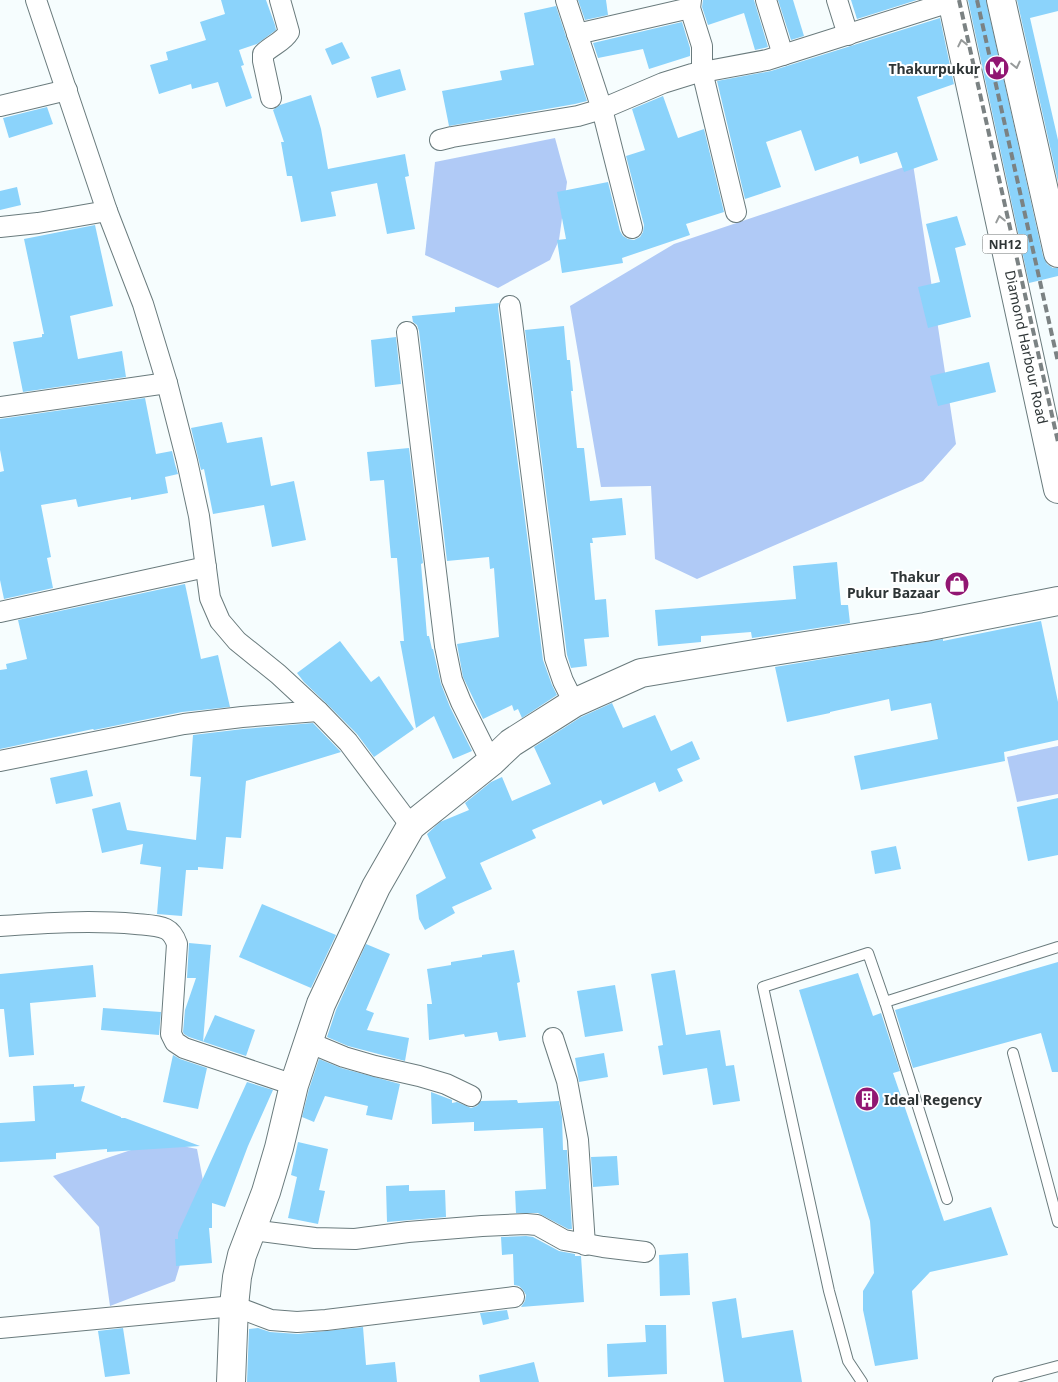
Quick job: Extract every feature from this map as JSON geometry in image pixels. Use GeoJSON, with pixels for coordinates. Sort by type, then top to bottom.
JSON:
{"type":"FeatureCollection","features":[{"type":"Feature","properties":{"kind":"main road","name":"Diamond Harbour Road"},"geometry":{"type":"LineString","coordinates":[[952,0],[1058,488]]}},
{"type":"Feature","properties":{"kind":"main road"},"geometry":{"type":"LineString","coordinates":[[1001,0],[1058,253]]}},
{"type":"Feature","properties":{"kind":"main road"},"geometry":{"type":"LineString","coordinates":[[231,1382],[237,1277],[242,1255],[266,1192],[294,1085],[321,1004],[376,887],[411,826],[491,762],[510,743],[574,702],[641,673],[925,627],[1058,601]]}},
{"type":"Feature","properties":{"kind":"street"},"geometry":{"type":"LineString","coordinates":[[36,0],[107,210],[143,304],[168,384],[197,507],[210,598],[220,621],[237,641],[278,674],[348,742],[411,826]]}},
{"type":"Feature","properties":{"kind":"street"},"geometry":{"type":"LineString","coordinates":[[271,98],[263,61],[264,54],[270,47],[286,38],[289,32],[280,0]]}},
{"type":"Feature","properties":{"kind":"street"},"geometry":{"type":"LineString","coordinates":[[566,0],[602,109],[632,228]]}},
{"type":"Feature","properties":{"kind":"street"},"geometry":{"type":"LineString","coordinates":[[766,0],[783,55]]}},
{"type":"Feature","properties":{"kind":"street"},"geometry":{"type":"LineString","coordinates":[[837,0],[848,35]]}},
{"type":"Feature","properties":{"kind":"street"},"geometry":{"type":"LineString","coordinates":[[440,140],[578,116],[602,109],[663,83],[702,71],[767,60],[952,0]]}},
{"type":"Feature","properties":{"kind":"street"},"geometry":{"type":"LineString","coordinates":[[577,34],[690,4],[702,46],[702,71],[736,212]]}},
{"type":"Feature","properties":{"kind":"street"},"geometry":{"type":"LineString","coordinates":[[0,106],[67,90]]}},
{"type":"Feature","properties":{"kind":"street"},"geometry":{"type":"LineString","coordinates":[[0,227],[38,223],[107,210]]}},
{"type":"Feature","properties":{"kind":"street"},"geometry":{"type":"LineString","coordinates":[[510,306],[555,658],[563,682],[574,702]]}},
{"type":"Feature","properties":{"kind":"street"},"geometry":{"type":"LineString","coordinates":[[407,332],[445,646],[452,680],[491,762]]}},
{"type":"Feature","properties":{"kind":"street"},"geometry":{"type":"LineString","coordinates":[[0,407],[168,384]]}},
{"type":"Feature","properties":{"kind":"street"},"geometry":{"type":"LineString","coordinates":[[0,612],[206,568]]}},
{"type":"Feature","properties":{"kind":"street"},"geometry":{"type":"LineString","coordinates":[[0,761],[184,724],[318,711]]}},
{"type":"Feature","properties":{"kind":"street"},"geometry":{"type":"LineString","coordinates":[[0,926],[106,922],[159,926],[168,930],[177,944],[171,1020],[171,1034],[175,1042],[184,1048],[294,1085]]}},
{"type":"Feature","properties":{"kind":"street"},"geometry":{"type":"LineString","coordinates":[[554,1038],[567,1081],[578,1140],[585,1245]]}},
{"type":"Feature","properties":{"kind":"street"},"geometry":{"type":"LineString","coordinates":[[308,1042],[344,1057],[446,1084],[471,1096]]}},
{"type":"Feature","properties":{"kind":"street"},"geometry":{"type":"LineString","coordinates":[[252,1230],[315,1238],[355,1239],[418,1231],[526,1224],[537,1225],[564,1240],[585,1245],[645,1252]]}},
{"type":"Feature","properties":{"kind":"street"},"geometry":{"type":"LineString","coordinates":[[0,1328],[234,1306],[272,1320],[297,1322],[514,1297]]}},
{"type":"Feature","properties":{"kind":"lane"},"geometry":{"type":"LineString","coordinates":[[885,1002],[1058,947]]}},
{"type":"Feature","properties":{"kind":"lane"},"geometry":{"type":"LineString","coordinates":[[862,1382],[848,1361],[829,1290],[763,987],[868,953],[947,1198]]}},
{"type":"Feature","properties":{"kind":"lane"},"geometry":{"type":"LineString","coordinates":[[1013,1053],[1058,1222]]}},
{"type":"Feature","properties":{"kind":"lane"},"geometry":{"type":"LineString","coordinates":[[998,1382],[1058,1366]]}},
{"type":"Feature","properties":{"kind":"water"},"geometry":{"type":"Polygon","coordinates":[[[555,138],[567,182],[559,240],[550,260],[498,288],[425,255],[435,162],[555,138]]]}},
{"type":"Feature","properties":{"kind":"water"},"geometry":{"type":"Polygon","coordinates":[[[913,164],[956,444],[923,481],[697,579],[655,559],[651,486],[601,487],[570,306],[674,244],[913,164]]]}},
{"type":"Feature","properties":{"kind":"water"},"geometry":{"type":"Polygon","coordinates":[[[1058,746],[1058,794],[1017,802],[1007,757],[1058,746]]]}},
{"type":"Feature","properties":{"kind":"water"},"geometry":{"type":"Polygon","coordinates":[[[158,1141],[197,1149],[204,1186],[175,1281],[110,1306],[99,1227],[53,1176],[158,1141]]]}},
{"type":"Feature","properties":{"kind":"building"},"geometry":{"type":"Polygon","coordinates":[[[221,0],[266,0],[275,25],[276,30],[257,44],[239,50],[244,65],[241,66],[252,98],[226,107],[218,82],[192,89],[191,84],[159,94],[150,65],[168,60],[166,52],[206,40],[200,22],[225,14],[221,0]]]}},
{"type":"Feature","properties":{"kind":"building"},"geometry":{"type":"Polygon","coordinates":[[[578,0],[606,0],[608,15],[585,20],[578,0]]]}},
{"type":"Feature","properties":{"kind":"building"},"geometry":{"type":"Polygon","coordinates":[[[703,0],[754,0],[768,47],[755,50],[744,13],[708,25],[702,7],[703,0]]]}},
{"type":"Feature","properties":{"kind":"building"},"geometry":{"type":"Polygon","coordinates":[[[778,0],[793,0],[804,36],[791,40],[778,0]]]}},
{"type":"Feature","properties":{"kind":"building"},"geometry":{"type":"Polygon","coordinates":[[[851,0],[917,0],[857,19],[851,0]]]}},
{"type":"Feature","properties":{"kind":"building"},"geometry":{"type":"Polygon","coordinates":[[[968,0],[986,0],[1043,256],[1047,264],[1053,268],[1058,268],[1058,276],[1029,283],[968,0]]]}},
{"type":"Feature","properties":{"kind":"building"},"geometry":{"type":"Polygon","coordinates":[[[1017,0],[1058,0],[1058,11],[1030,18],[1058,140],[1058,182],[1017,0]]]}},
{"type":"Feature","properties":{"kind":"building"},"geometry":{"type":"Polygon","coordinates":[[[556,6],[587,101],[449,126],[442,91],[502,80],[500,71],[534,65],[524,13],[556,6]]]}},
{"type":"Feature","properties":{"kind":"building"},"geometry":{"type":"Polygon","coordinates":[[[940,18],[954,84],[917,97],[938,160],[904,172],[897,152],[860,164],[858,156],[815,171],[801,130],[766,142],[781,187],[745,199],[717,81],[771,71],[940,18]]]}},
{"type":"Feature","properties":{"kind":"building"},"geometry":{"type":"Polygon","coordinates":[[[682,22],[690,48],[690,56],[649,69],[643,49],[598,58],[593,43],[682,22]]]}},
{"type":"Feature","properties":{"kind":"building"},"geometry":{"type":"Polygon","coordinates":[[[342,42],[350,58],[332,65],[325,49],[342,42]]]}},
{"type":"Feature","properties":{"kind":"building"},"geometry":{"type":"Polygon","coordinates":[[[400,69],[406,90],[377,98],[371,77],[400,69]]]}},
{"type":"Feature","properties":{"kind":"building"},"geometry":{"type":"Polygon","coordinates":[[[311,95],[321,129],[328,169],[405,154],[409,176],[405,177],[415,229],[387,234],[377,183],[331,192],[336,216],[301,222],[292,176],[287,176],[281,142],[284,142],[273,110],[280,105],[311,95]]]}},
{"type":"Feature","properties":{"kind":"building"},"geometry":{"type":"Polygon","coordinates":[[[663,96],[678,138],[704,129],[724,212],[686,224],[690,235],[622,258],[623,263],[562,273],[557,240],[566,239],[557,192],[608,182],[620,231],[623,236],[634,240],[640,237],[643,232],[644,225],[626,156],[645,150],[632,109],[663,96]]]}},
{"type":"Feature","properties":{"kind":"building"},"geometry":{"type":"Polygon","coordinates":[[[47,107],[53,124],[9,138],[3,118],[47,107]]]}},
{"type":"Feature","properties":{"kind":"building"},"geometry":{"type":"Polygon","coordinates":[[[17,187],[21,205],[0,210],[0,191],[17,187]]]}},
{"type":"Feature","properties":{"kind":"building"},"geometry":{"type":"Polygon","coordinates":[[[957,216],[966,245],[955,248],[971,317],[928,328],[918,287],[940,282],[926,224],[957,216]]]}},
{"type":"Feature","properties":{"kind":"building"},"geometry":{"type":"Polygon","coordinates":[[[95,225],[113,306],[70,316],[78,359],[122,351],[126,377],[23,392],[13,342],[42,337],[42,334],[44,334],[24,239],[95,225]]]}},
{"type":"Feature","properties":{"kind":"building"},"geometry":{"type":"Polygon","coordinates":[[[499,303],[498,308],[543,660],[557,695],[522,718],[518,709],[514,711],[512,705],[483,719],[463,677],[457,644],[499,637],[494,568],[490,569],[489,557],[447,561],[419,331],[417,325],[413,322],[412,316],[455,312],[455,307],[499,303]]]}},
{"type":"Feature","properties":{"kind":"building"},"geometry":{"type":"Polygon","coordinates":[[[564,326],[567,360],[570,360],[577,448],[584,448],[590,501],[622,498],[626,535],[592,538],[593,543],[590,543],[595,600],[606,599],[609,637],[584,639],[587,666],[571,668],[567,655],[525,330],[564,326]]]}},
{"type":"Feature","properties":{"kind":"building"},"geometry":{"type":"Polygon","coordinates":[[[396,337],[401,384],[375,387],[371,340],[396,337]]]}},
{"type":"Feature","properties":{"kind":"building"},"geometry":{"type":"Polygon","coordinates":[[[989,362],[996,392],[938,406],[930,376],[989,362]]]}},
{"type":"Feature","properties":{"kind":"building"},"geometry":{"type":"Polygon","coordinates":[[[145,398],[156,454],[172,451],[178,474],[165,477],[168,493],[131,500],[131,497],[78,507],[76,499],[41,505],[51,557],[47,558],[53,588],[4,599],[0,580],[0,472],[4,471],[0,450],[0,419],[145,398]]]}},
{"type":"Feature","properties":{"kind":"building"},"geometry":{"type":"Polygon","coordinates":[[[222,422],[227,443],[262,437],[271,486],[294,481],[306,540],[272,547],[264,505],[213,514],[204,469],[201,470],[191,428],[222,422]]]}},
{"type":"Feature","properties":{"kind":"building"},"geometry":{"type":"Polygon","coordinates":[[[409,448],[423,563],[421,564],[427,636],[429,636],[441,684],[450,707],[472,751],[453,759],[434,716],[416,728],[400,641],[404,641],[397,558],[391,558],[384,480],[370,481],[367,452],[409,448]]]}},
{"type":"Feature","properties":{"kind":"building"},"geometry":{"type":"Polygon","coordinates":[[[837,562],[841,605],[848,605],[850,623],[752,638],[751,632],[701,636],[701,642],[658,646],[655,610],[796,599],[793,566],[837,562]]]}},
{"type":"Feature","properties":{"kind":"building"},"geometry":{"type":"Polygon","coordinates":[[[185,584],[201,659],[218,655],[230,707],[182,712],[0,749],[0,670],[7,669],[6,664],[27,659],[18,620],[185,584]]]}},
{"type":"Feature","properties":{"kind":"building"},"geometry":{"type":"Polygon","coordinates":[[[1041,621],[1058,702],[1058,740],[1004,752],[1005,761],[861,790],[854,756],[938,739],[931,703],[891,711],[889,699],[787,722],[775,667],[943,639],[943,641],[1041,621]]]}},
{"type":"Feature","properties":{"kind":"building"},"geometry":{"type":"Polygon","coordinates":[[[340,641],[371,682],[379,676],[414,729],[374,757],[357,734],[297,673],[340,641]]]}},
{"type":"Feature","properties":{"kind":"building"},"geometry":{"type":"Polygon","coordinates":[[[612,703],[623,728],[655,715],[671,751],[692,741],[700,759],[677,769],[683,781],[659,792],[655,782],[603,805],[601,800],[532,830],[536,838],[480,863],[492,889],[452,907],[455,913],[425,930],[419,919],[416,895],[446,878],[427,834],[440,822],[469,810],[465,803],[491,782],[502,777],[512,801],[551,784],[534,747],[581,717],[612,703]]]}},
{"type":"Feature","properties":{"kind":"building"},"geometry":{"type":"Polygon","coordinates":[[[313,723],[341,752],[246,781],[241,838],[226,837],[223,869],[198,867],[198,870],[186,870],[182,916],[157,914],[161,867],[140,864],[143,844],[102,853],[92,809],[120,802],[127,830],[196,840],[201,777],[190,776],[193,735],[313,723]]]}},
{"type":"Feature","properties":{"kind":"building"},"geometry":{"type":"Polygon","coordinates":[[[87,770],[93,796],[56,804],[50,778],[87,770]]]}},
{"type":"Feature","properties":{"kind":"building"},"geometry":{"type":"Polygon","coordinates":[[[1058,798],[1058,855],[1028,861],[1017,807],[1058,798]]]}},
{"type":"Feature","properties":{"kind":"building"},"geometry":{"type":"Polygon","coordinates":[[[896,846],[901,869],[875,874],[871,851],[896,846]]]}},
{"type":"Feature","properties":{"kind":"building"},"geometry":{"type":"Polygon","coordinates":[[[262,904],[336,935],[311,988],[239,957],[262,904]]]}},
{"type":"Feature","properties":{"kind":"building"},"geometry":{"type":"Polygon","coordinates":[[[189,943],[211,945],[203,1042],[189,1037],[183,1032],[185,1010],[196,978],[187,978],[189,943]]]}},
{"type":"Feature","properties":{"kind":"building"},"geometry":{"type":"Polygon","coordinates":[[[366,944],[390,954],[366,1010],[374,1013],[367,1030],[409,1038],[405,1061],[348,1046],[327,1037],[336,1010],[366,944]]]}},
{"type":"Feature","properties":{"kind":"building"},"geometry":{"type":"Polygon","coordinates":[[[514,950],[520,982],[517,983],[526,1037],[499,1041],[497,1032],[465,1037],[464,1034],[429,1040],[427,1004],[432,1004],[427,969],[451,965],[451,962],[482,957],[482,955],[514,950]]]}},
{"type":"Feature","properties":{"kind":"building","name":"Ideal Regency"},"geometry":{"type":"Polygon","coordinates":[[[1058,962],[1058,1072],[1052,1072],[1041,1033],[913,1068],[895,1010],[1058,962]]]}},
{"type":"Feature","properties":{"kind":"building"},"geometry":{"type":"Polygon","coordinates":[[[93,965],[96,997],[30,1003],[34,1055],[9,1057],[4,1009],[0,1009],[0,974],[93,965]]]}},
{"type":"Feature","properties":{"kind":"building"},"geometry":{"type":"Polygon","coordinates":[[[675,970],[686,1035],[720,1030],[726,1066],[734,1065],[740,1101],[713,1105],[707,1068],[663,1075],[658,1046],[663,1045],[651,974],[675,970]]]}},
{"type":"Feature","properties":{"kind":"building","name":"Ideal Regency"},"geometry":{"type":"Polygon","coordinates":[[[858,973],[873,1016],[881,1013],[900,1071],[893,1073],[944,1221],[991,1207],[1008,1255],[930,1272],[912,1291],[918,1359],[875,1366],[863,1310],[863,1291],[874,1273],[870,1221],[799,990],[858,973]]]}},
{"type":"Feature","properties":{"kind":"building"},"geometry":{"type":"Polygon","coordinates":[[[615,985],[623,1031],[585,1037],[577,991],[615,985]]]}},
{"type":"Feature","properties":{"kind":"building"},"geometry":{"type":"Polygon","coordinates":[[[103,1008],[161,1012],[159,1035],[101,1030],[103,1008]]]}},
{"type":"Feature","properties":{"kind":"building"},"geometry":{"type":"Polygon","coordinates":[[[215,1015],[255,1030],[246,1056],[203,1042],[215,1015]]]}},
{"type":"Feature","properties":{"kind":"building"},"geometry":{"type":"Polygon","coordinates":[[[604,1053],[608,1077],[579,1082],[575,1058],[604,1053]]]}},
{"type":"Feature","properties":{"kind":"building"},"geometry":{"type":"Polygon","coordinates":[[[173,1055],[207,1068],[198,1109],[163,1102],[173,1055]]]}},
{"type":"Feature","properties":{"kind":"building"},"geometry":{"type":"Polygon","coordinates":[[[319,1059],[341,1068],[400,1084],[392,1120],[366,1115],[368,1106],[325,1096],[314,1122],[302,1117],[319,1059]]]}},
{"type":"Feature","properties":{"kind":"building"},"geometry":{"type":"Polygon","coordinates":[[[247,1082],[273,1090],[248,1146],[225,1207],[212,1203],[212,1228],[209,1228],[212,1263],[176,1266],[175,1239],[178,1239],[178,1233],[247,1082]]]}},
{"type":"Feature","properties":{"kind":"building"},"geometry":{"type":"Polygon","coordinates":[[[74,1084],[74,1087],[85,1086],[81,1101],[121,1118],[200,1146],[107,1152],[107,1149],[56,1153],[56,1159],[0,1162],[0,1123],[35,1121],[33,1086],[74,1084]]]}},
{"type":"Feature","properties":{"kind":"building"},"geometry":{"type":"Polygon","coordinates":[[[431,1092],[452,1100],[452,1103],[457,1102],[471,1108],[477,1106],[481,1101],[517,1100],[518,1103],[559,1101],[562,1117],[563,1150],[567,1150],[572,1229],[568,1229],[538,1213],[516,1213],[515,1191],[546,1189],[543,1128],[474,1131],[474,1122],[432,1124],[431,1092]]]}},
{"type":"Feature","properties":{"kind":"building"},"geometry":{"type":"Polygon","coordinates":[[[298,1142],[328,1149],[319,1190],[325,1191],[318,1224],[288,1218],[297,1177],[291,1175],[298,1142]]]}},
{"type":"Feature","properties":{"kind":"building"},"geometry":{"type":"Polygon","coordinates":[[[617,1156],[619,1185],[593,1187],[591,1157],[617,1156]]]}},
{"type":"Feature","properties":{"kind":"building"},"geometry":{"type":"Polygon","coordinates":[[[409,1185],[409,1191],[445,1190],[446,1217],[387,1222],[386,1186],[409,1185]]]}},
{"type":"Feature","properties":{"kind":"building"},"geometry":{"type":"Polygon","coordinates":[[[501,1237],[533,1237],[559,1251],[581,1256],[584,1302],[521,1307],[526,1295],[519,1286],[514,1285],[513,1254],[502,1255],[501,1237]]]}},
{"type":"Feature","properties":{"kind":"building"},"geometry":{"type":"Polygon","coordinates":[[[688,1253],[690,1295],[660,1296],[659,1255],[688,1253]]]}},
{"type":"Feature","properties":{"kind":"building"},"geometry":{"type":"Polygon","coordinates":[[[736,1298],[742,1338],[793,1330],[802,1382],[724,1382],[712,1302],[736,1298]]]}},
{"type":"Feature","properties":{"kind":"building"},"geometry":{"type":"Polygon","coordinates":[[[507,1310],[509,1319],[483,1325],[480,1313],[507,1310]]]}},
{"type":"Feature","properties":{"kind":"building"},"geometry":{"type":"Polygon","coordinates":[[[645,1325],[666,1325],[667,1374],[608,1377],[607,1344],[646,1342],[645,1325]]]}},
{"type":"Feature","properties":{"kind":"building"},"geometry":{"type":"Polygon","coordinates":[[[363,1327],[366,1365],[395,1362],[397,1382],[247,1382],[249,1329],[258,1328],[270,1332],[298,1334],[363,1327]]]}},
{"type":"Feature","properties":{"kind":"building"},"geometry":{"type":"Polygon","coordinates":[[[123,1328],[130,1374],[105,1377],[98,1331],[123,1328]]]}},
{"type":"Feature","properties":{"kind":"building"},"geometry":{"type":"Polygon","coordinates":[[[534,1362],[539,1382],[480,1382],[479,1375],[534,1362]]]}},
{"type":"Feature","properties":{"kind":"railway"},"geometry":{"type":"LineString","coordinates":[[959,0],[1058,442]]}},
{"type":"Feature","properties":{"kind":"railway"},"geometry":{"type":"LineString","coordinates":[[977,0],[1058,362]]}},
{"type":"Feature","properties":{"kind":"place","name":"Thakurpukur"},"geometry":{"type":"Point","coordinates":[997,68]}},
{"type":"Feature","properties":{"kind":"place","name":"Thakur Pukur Bazaar"},"geometry":{"type":"Point","coordinates":[957,584]}},
{"type":"Feature","properties":{"kind":"place","name":"Ideal Regency"},"geometry":{"type":"Point","coordinates":[867,1099]}}]}
